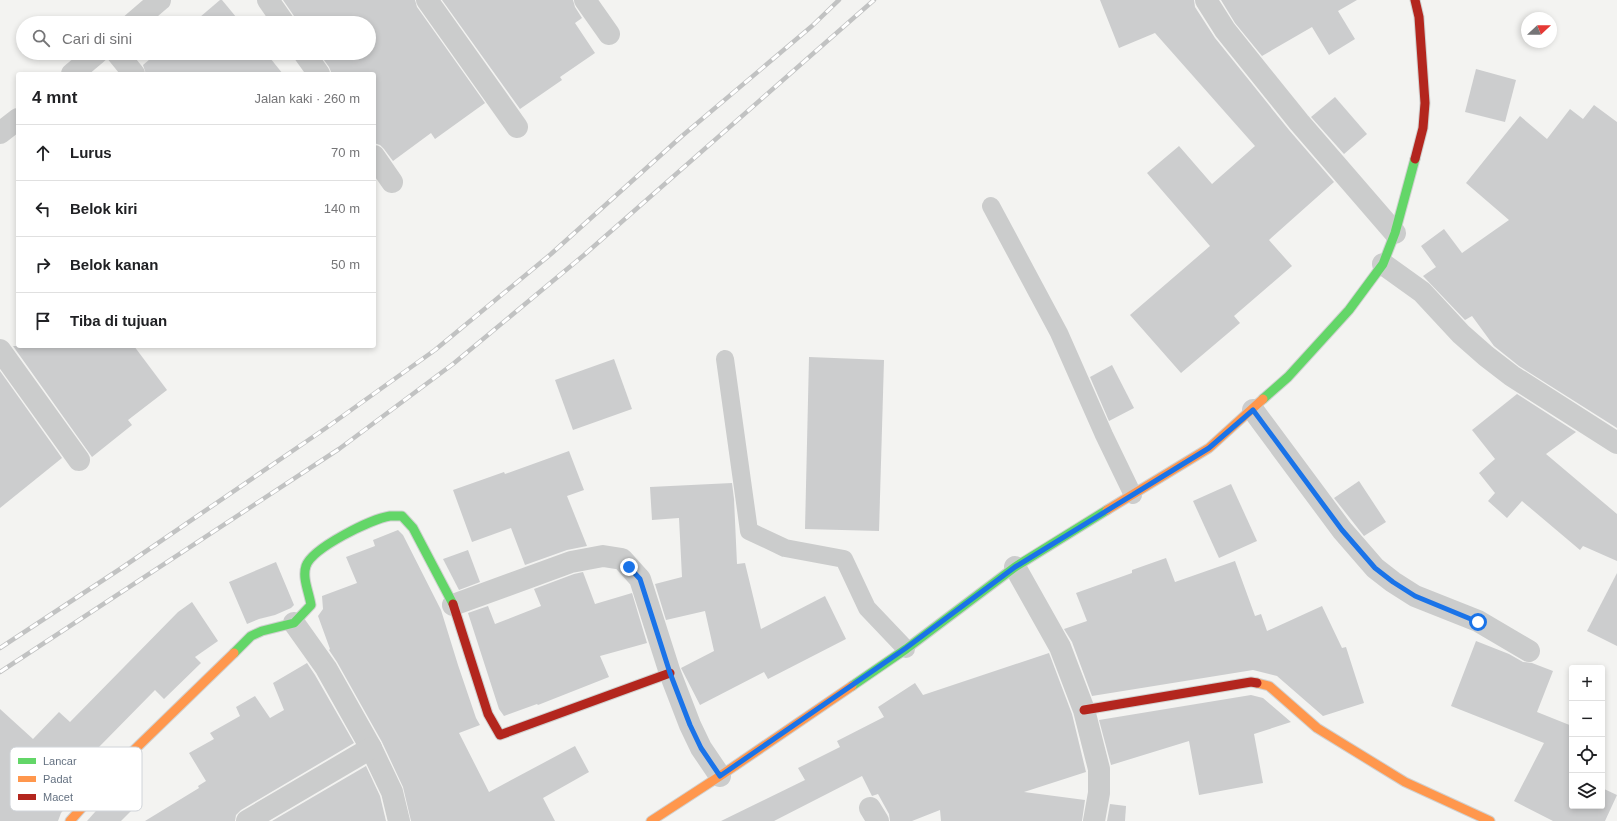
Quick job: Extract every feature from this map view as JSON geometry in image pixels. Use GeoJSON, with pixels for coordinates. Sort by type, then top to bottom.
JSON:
{"type":"FeatureCollection","features":[{"type":"Feature","properties":{"kind":"street"},"geometry":{"type":"LineString","coordinates":[[141,16],[160,0]]}},
{"type":"Feature","properties":{"kind":"street"},"geometry":{"type":"LineString","coordinates":[[268,0],[279,16]]}},
{"type":"Feature","properties":{"kind":"street"},"geometry":{"type":"LineString","coordinates":[[426,0],[518,128]]}},
{"type":"Feature","properties":{"kind":"street"},"geometry":{"type":"LineString","coordinates":[[585,0],[609,34]]}},
{"type":"Feature","properties":{"kind":"street"},"geometry":{"type":"LineString","coordinates":[[1206,0],[1225,30],[1299,122],[1395,233]]}},
{"type":"Feature","properties":{"kind":"street"},"geometry":{"type":"LineString","coordinates":[[651,821],[720,776],[906,648],[1015,567],[1209,448],[1288,377],[1349,310],[1383,264],[1395,233],[1420,141],[1425,110],[1419,17],[1416,0]]}},
{"type":"Feature","properties":{"kind":"street"},"geometry":{"type":"LineString","coordinates":[[74,72],[89,60]]}},
{"type":"Feature","properties":{"kind":"street"},"geometry":{"type":"LineString","coordinates":[[123,60],[132,72]]}},
{"type":"Feature","properties":{"kind":"street"},"geometry":{"type":"LineString","coordinates":[[309,60],[318,72]]}},
{"type":"Feature","properties":{"kind":"street"},"geometry":{"type":"LineString","coordinates":[[376,159],[392,182]]}},
{"type":"Feature","properties":{"kind":"street"},"geometry":{"type":"LineString","coordinates":[[1383,264],[1422,292],[1461,334],[1512,376],[1617,443]]}},
{"type":"Feature","properties":{"kind":"street"},"geometry":{"type":"LineString","coordinates":[[0,350],[79,460]]}},
{"type":"Feature","properties":{"kind":"street"},"geometry":{"type":"LineString","coordinates":[[1253,410],[1342,530],[1375,568],[1415,596],[1478,622],[1529,651]]}},
{"type":"Feature","properties":{"kind":"street"},"geometry":{"type":"LineString","coordinates":[[137,747],[251,636],[262,631],[294,623],[310,605],[305,570],[308,561],[331,541],[377,520],[391,516],[402,516],[413,528],[453,605],[488,714],[500,735],[670,673]]}},
{"type":"Feature","properties":{"kind":"street"},"geometry":{"type":"LineString","coordinates":[[453,605],[571,562],[603,556],[622,559],[640,579],[670,673],[690,725],[701,748],[720,776]]}},
{"type":"Feature","properties":{"kind":"street"},"geometry":{"type":"LineString","coordinates":[[1015,567],[1060,647],[1084,710],[1099,769],[1099,793],[1094,821]]}},
{"type":"Feature","properties":{"kind":"street"},"geometry":{"type":"LineString","coordinates":[[294,623],[326,668],[371,748],[392,792],[399,821]]}},
{"type":"Feature","properties":{"kind":"street"},"geometry":{"type":"LineString","coordinates":[[1084,710],[1251,682],[1269,686],[1318,728],[1405,782],[1490,821]]}},
{"type":"Feature","properties":{"kind":"street"},"geometry":{"type":"LineString","coordinates":[[247,821],[371,748]]}},
{"type":"Feature","properties":{"kind":"street"},"geometry":{"type":"LineString","coordinates":[[70,821],[79,811]]}},
{"type":"Feature","properties":{"kind":"lane"},"geometry":{"type":"LineString","coordinates":[[991,206],[1060,333],[1104,435],[1133,495]]}},
{"type":"Feature","properties":{"kind":"lane"},"geometry":{"type":"LineString","coordinates":[[725,359],[749,531],[785,548],[844,559],[867,608],[906,648]]}},
{"type":"Feature","properties":{"kind":"building"},"geometry":{"type":"Polygon","coordinates":[[[220,0],[222,0],[235,16],[201,16],[220,0]]]}},
{"type":"Feature","properties":{"kind":"building"},"geometry":{"type":"Polygon","coordinates":[[[283,0],[415,0],[417,7],[485,103],[435,139],[431,133],[393,161],[384,149],[376,144],[376,72],[331,72],[324,60],[376,60],[376,16],[294,16],[283,0]]]}},
{"type":"Feature","properties":{"kind":"building"},"geometry":{"type":"Polygon","coordinates":[[[442,0],[573,0],[575,7],[582,18],[575,23],[595,53],[560,77],[562,80],[520,109],[442,0]]]}},
{"type":"Feature","properties":{"kind":"building"},"geometry":{"type":"Polygon","coordinates":[[[1100,0],[1194,0],[1195,7],[1215,38],[1289,130],[1334,182],[1269,240],[1292,266],[1234,316],[1240,323],[1181,373],[1130,315],[1210,246],[1147,173],[1179,146],[1212,184],[1255,146],[1155,33],[1119,48],[1100,0]]]}},
{"type":"Feature","properties":{"kind":"building"},"geometry":{"type":"Polygon","coordinates":[[[1221,0],[1357,0],[1338,11],[1355,39],[1329,55],[1312,27],[1262,56],[1235,23],[1221,0]]]}},
{"type":"Feature","properties":{"kind":"building"},"geometry":{"type":"Polygon","coordinates":[[[149,60],[272,60],[281,72],[145,72],[143,65],[149,60]]]}},
{"type":"Feature","properties":{"kind":"building"},"geometry":{"type":"Polygon","coordinates":[[[1476,69],[1516,80],[1505,122],[1465,112],[1476,69]]]}},
{"type":"Feature","properties":{"kind":"building"},"geometry":{"type":"Polygon","coordinates":[[[1335,97],[1367,134],[1344,154],[1311,117],[1335,97]]]}},
{"type":"Feature","properties":{"kind":"building"},"geometry":{"type":"Polygon","coordinates":[[[1594,105],[1617,122],[1617,428],[1519,366],[1494,346],[1472,316],[1465,320],[1423,276],[1436,267],[1421,246],[1444,229],[1462,253],[1509,220],[1466,183],[1520,116],[1547,139],[1570,109],[1583,119],[1594,105]]]}},
{"type":"Feature","properties":{"kind":"building"},"geometry":{"type":"Polygon","coordinates":[[[13,346],[16,346],[16,348],[136,348],[167,390],[128,420],[132,425],[92,457],[13,346]]]}},
{"type":"Feature","properties":{"kind":"building"},"geometry":{"type":"Polygon","coordinates":[[[809,357],[884,360],[879,531],[805,529],[809,357]]]}},
{"type":"Feature","properties":{"kind":"building"},"geometry":{"type":"Polygon","coordinates":[[[614,359],[632,409],[573,430],[555,380],[614,359]]]}},
{"type":"Feature","properties":{"kind":"building"},"geometry":{"type":"Polygon","coordinates":[[[1112,365],[1134,408],[1109,421],[1090,377],[1112,365]]]}},
{"type":"Feature","properties":{"kind":"building"},"geometry":{"type":"Polygon","coordinates":[[[0,371],[62,458],[0,508],[0,371]]]}},
{"type":"Feature","properties":{"kind":"building"},"geometry":{"type":"Polygon","coordinates":[[[1517,394],[1576,432],[1546,454],[1617,514],[1617,561],[1583,546],[1580,550],[1522,501],[1507,518],[1488,501],[1495,493],[1479,473],[1495,459],[1472,430],[1517,394]]]}},
{"type":"Feature","properties":{"kind":"building"},"geometry":{"type":"Polygon","coordinates":[[[569,451],[584,490],[567,496],[587,546],[567,550],[525,565],[511,528],[472,542],[453,490],[504,472],[505,474],[569,451]]]}},
{"type":"Feature","properties":{"kind":"building"},"geometry":{"type":"Polygon","coordinates":[[[1359,481],[1386,522],[1364,536],[1334,498],[1359,481]]]}},
{"type":"Feature","properties":{"kind":"building"},"geometry":{"type":"Polygon","coordinates":[[[732,483],[737,564],[745,563],[761,629],[825,596],[846,639],[768,679],[764,672],[700,705],[681,668],[714,651],[705,611],[666,620],[655,584],[682,577],[679,518],[652,520],[650,487],[732,483]]]}},
{"type":"Feature","properties":{"kind":"building"},"geometry":{"type":"Polygon","coordinates":[[[1231,484],[1257,541],[1219,558],[1193,501],[1231,484]]]}},
{"type":"Feature","properties":{"kind":"building"},"geometry":{"type":"Polygon","coordinates":[[[398,530],[403,535],[441,610],[458,665],[476,718],[480,725],[459,733],[489,792],[575,746],[589,772],[543,798],[555,821],[411,821],[403,787],[382,742],[329,650],[330,649],[318,616],[323,609],[322,596],[357,583],[346,557],[375,546],[373,540],[398,530]]]}},
{"type":"Feature","properties":{"kind":"building"},"geometry":{"type":"Polygon","coordinates":[[[468,550],[480,582],[459,590],[443,559],[468,550]]]}},
{"type":"Feature","properties":{"kind":"building"},"geometry":{"type":"Polygon","coordinates":[[[1166,558],[1175,582],[1235,561],[1255,616],[1261,614],[1267,631],[1322,606],[1342,648],[1346,647],[1364,703],[1323,716],[1277,676],[1253,670],[1092,696],[1072,642],[1064,629],[1087,621],[1076,593],[1132,573],[1132,570],[1166,558]]]}},
{"type":"Feature","properties":{"kind":"building"},"geometry":{"type":"Polygon","coordinates":[[[276,562],[294,605],[291,608],[275,615],[247,624],[229,582],[276,562]]]}},
{"type":"Feature","properties":{"kind":"building"},"geometry":{"type":"Polygon","coordinates":[[[583,572],[595,604],[632,593],[647,643],[600,656],[609,677],[538,705],[537,704],[504,716],[499,709],[468,613],[488,606],[495,624],[541,606],[534,589],[583,572]]]}},
{"type":"Feature","properties":{"kind":"building"},"geometry":{"type":"Polygon","coordinates":[[[1617,573],[1617,646],[1587,631],[1617,573]]]}},
{"type":"Feature","properties":{"kind":"building"},"geometry":{"type":"Polygon","coordinates":[[[192,602],[218,641],[195,657],[201,663],[164,699],[155,690],[99,747],[10,747],[10,811],[63,811],[58,821],[0,821],[0,709],[33,739],[59,712],[70,722],[178,612],[192,602]]]}},
{"type":"Feature","properties":{"kind":"building"},"geometry":{"type":"Polygon","coordinates":[[[1476,641],[1509,654],[1523,662],[1532,663],[1553,671],[1537,712],[1569,725],[1569,809],[1605,809],[1605,789],[1617,795],[1605,821],[1553,821],[1514,801],[1544,743],[1451,706],[1476,641]]]}},
{"type":"Feature","properties":{"kind":"building"},"geometry":{"type":"Polygon","coordinates":[[[1049,653],[1072,714],[1086,772],[1024,792],[1085,800],[1082,821],[941,821],[940,810],[912,821],[890,821],[889,814],[878,794],[872,796],[862,776],[774,821],[721,821],[805,780],[798,768],[840,747],[837,741],[884,717],[878,707],[915,683],[923,695],[1049,653]]]}},
{"type":"Feature","properties":{"kind":"building"},"geometry":{"type":"Polygon","coordinates":[[[307,663],[354,743],[241,810],[236,815],[235,821],[145,821],[199,788],[198,786],[206,781],[189,753],[214,739],[210,733],[240,716],[236,707],[255,696],[270,718],[284,710],[273,683],[307,663]]]}},
{"type":"Feature","properties":{"kind":"building"},"geometry":{"type":"Polygon","coordinates":[[[1251,695],[1263,698],[1291,722],[1254,734],[1263,783],[1199,795],[1189,741],[1111,765],[1099,720],[1251,695]]]}},
{"type":"Feature","properties":{"kind":"building"},"geometry":{"type":"Polygon","coordinates":[[[366,766],[380,796],[386,821],[272,821],[366,766]]]}},
{"type":"Feature","properties":{"kind":"building"},"geometry":{"type":"Polygon","coordinates":[[[1110,804],[1126,806],[1125,821],[1107,821],[1110,804]]]}},
{"type":"Feature","properties":{"kind":"building"},"geometry":{"type":"Polygon","coordinates":[[[96,811],[131,811],[121,821],[87,821],[96,811]]]}},
{"type":"Feature","properties":{"kind":"railway"},"geometry":{"type":"LineString","coordinates":[[0,648],[120,569],[326,428],[435,350],[551,254],[682,136],[812,26],[839,0]]}},
{"type":"Feature","properties":{"kind":"railway"},"geometry":{"type":"LineString","coordinates":[[0,672],[339,449],[453,364],[584,255],[874,0]]}},
{"type":"Feature","properties":{"kind":"traffic: fast"},"geometry":{"type":"LineString","coordinates":[[1263,399],[1288,377],[1349,310],[1383,264],[1395,233],[1415,159]]}},
{"type":"Feature","properties":{"kind":"traffic: fast"},"geometry":{"type":"LineString","coordinates":[[852,686],[906,649],[1015,567],[1107,510]]}},
{"type":"Feature","properties":{"kind":"traffic: fast"},"geometry":{"type":"LineString","coordinates":[[234,653],[251,636],[262,631],[294,623],[311,605],[305,580],[306,566],[311,559],[319,551],[343,535],[381,518],[402,516],[413,528],[453,604]]}},
{"type":"Feature","properties":{"kind":"traffic: slow"},"geometry":{"type":"LineString","coordinates":[[1107,510],[1209,448],[1263,399]]}},
{"type":"Feature","properties":{"kind":"traffic: slow"},"geometry":{"type":"LineString","coordinates":[[137,747],[234,653]]}},
{"type":"Feature","properties":{"kind":"traffic: slow"},"geometry":{"type":"LineString","coordinates":[[1257,683],[1269,686],[1317,728],[1405,782],[1490,821]]}},
{"type":"Feature","properties":{"kind":"traffic: slow"},"geometry":{"type":"LineString","coordinates":[[651,821],[852,686]]}},
{"type":"Feature","properties":{"kind":"traffic: slow"},"geometry":{"type":"LineString","coordinates":[[70,821],[79,811]]}},
{"type":"Feature","properties":{"kind":"traffic: jam"},"geometry":{"type":"LineString","coordinates":[[1415,0],[1419,17],[1425,103],[1423,128],[1415,159]]}},
{"type":"Feature","properties":{"kind":"traffic: jam"},"geometry":{"type":"LineString","coordinates":[[453,604],[488,714],[500,735],[670,673]]}},
{"type":"Feature","properties":{"kind":"traffic: jam"},"geometry":{"type":"LineString","coordinates":[[1084,710],[1251,682],[1257,683]]}},
{"type":"Feature","properties":{"kind":"route"},"geometry":{"type":"LineString","coordinates":[[629,567],[640,579],[670,673],[690,725],[701,748],[720,776],[906,648],[1015,567],[1209,448],[1253,410],[1342,530],[1375,568],[1415,596],[1478,622]]}}]}
